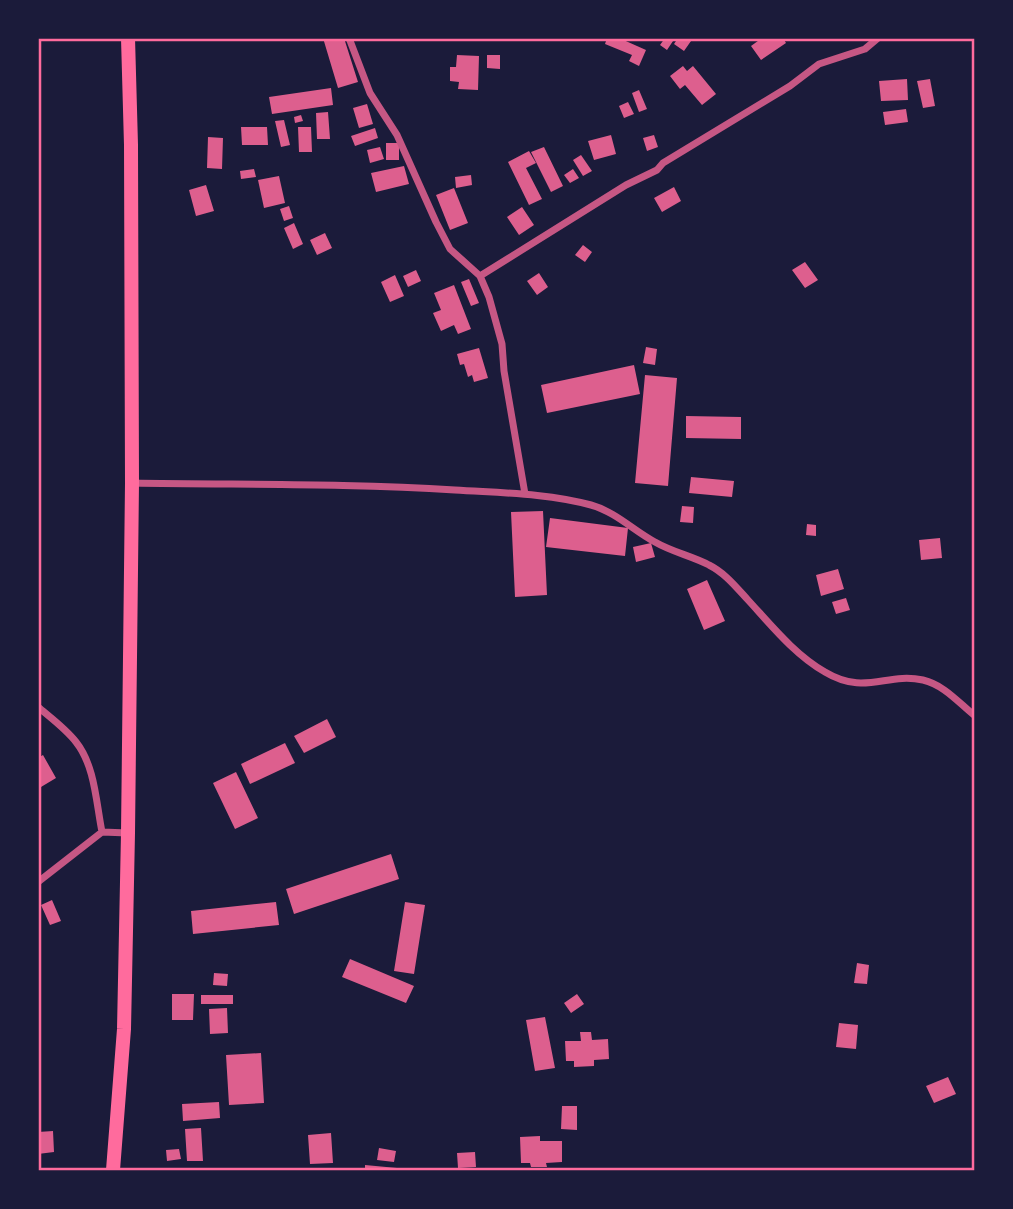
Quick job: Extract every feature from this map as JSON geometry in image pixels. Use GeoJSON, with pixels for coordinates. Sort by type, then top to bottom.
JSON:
{"type":"FeatureCollection","features":[{"type":"Feature","properties":{"kind":"main road"},"geometry":{"type":"LineString","coordinates":[[113,1171],[124,1028],[128,833],[132,483],[128,38]]}},
{"type":"Feature","properties":{"kind":"street"},"geometry":{"type":"LineString","coordinates":[[349,38],[370,93],[397,135],[450,249],[480,276],[497,319],[525,494]]}},
{"type":"Feature","properties":{"kind":"street"},"geometry":{"type":"LineString","coordinates":[[480,276],[626,185],[657,170],[663,163],[790,86],[819,64],[865,49],[878,38]]}},
{"type":"Feature","properties":{"kind":"street"},"geometry":{"type":"LineString","coordinates":[[132,483],[350,485],[525,494],[595,506],[655,542],[711,565],[726,576],[789,642],[829,675],[860,684],[906,678],[924,680],[942,687],[975,715]]}},
{"type":"Feature","properties":{"kind":"street"},"geometry":{"type":"LineString","coordinates":[[38,707],[76,742],[85,759],[92,777],[102,832]]}},
{"type":"Feature","properties":{"kind":"street"},"geometry":{"type":"LineString","coordinates":[[38,882],[102,832],[128,833]]}},
{"type":"Feature","properties":{"kind":"building"},"geometry":{"type":"Polygon","coordinates":[[[323,38],[344,38],[358,82],[338,88],[323,38]]]}},
{"type":"Feature","properties":{"kind":"building"},"geometry":{"type":"Polygon","coordinates":[[[607,38],[619,38],[646,50],[639,66],[629,61],[632,55],[605,44],[607,38]]]}},
{"type":"Feature","properties":{"kind":"building"},"geometry":{"type":"Polygon","coordinates":[[[665,38],[675,38],[667,50],[660,45],[665,38]]]}},
{"type":"Feature","properties":{"kind":"building"},"geometry":{"type":"Polygon","coordinates":[[[678,38],[691,41],[684,51],[674,44],[678,38]]]}},
{"type":"Feature","properties":{"kind":"building"},"geometry":{"type":"Polygon","coordinates":[[[762,38],[783,38],[786,43],[761,60],[751,46],[762,38]]]}},
{"type":"Feature","properties":{"kind":"building"},"geometry":{"type":"Polygon","coordinates":[[[457,55],[479,56],[478,90],[458,89],[459,82],[450,81],[450,67],[456,67],[457,55]]]}},
{"type":"Feature","properties":{"kind":"building"},"geometry":{"type":"Polygon","coordinates":[[[487,55],[500,55],[500,69],[487,68],[487,55]]]}},
{"type":"Feature","properties":{"kind":"building"},"geometry":{"type":"Polygon","coordinates":[[[683,66],[687,71],[693,66],[716,94],[702,105],[685,85],[680,89],[670,76],[683,66]]]}},
{"type":"Feature","properties":{"kind":"building"},"geometry":{"type":"Polygon","coordinates":[[[907,79],[908,100],[881,101],[879,81],[907,79]]]}},
{"type":"Feature","properties":{"kind":"building"},"geometry":{"type":"Polygon","coordinates":[[[930,79],[935,106],[923,108],[917,81],[930,79]]]}},
{"type":"Feature","properties":{"kind":"building"},"geometry":{"type":"Polygon","coordinates":[[[331,88],[333,105],[272,114],[269,97],[331,88]]]}},
{"type":"Feature","properties":{"kind":"building"},"geometry":{"type":"Polygon","coordinates":[[[639,90],[647,109],[639,112],[632,93],[639,90]]]}},
{"type":"Feature","properties":{"kind":"building"},"geometry":{"type":"Polygon","coordinates":[[[628,102],[634,114],[624,118],[619,106],[628,102]]]}},
{"type":"Feature","properties":{"kind":"building"},"geometry":{"type":"Polygon","coordinates":[[[367,104],[373,124],[359,128],[353,108],[367,104]]]}},
{"type":"Feature","properties":{"kind":"building"},"geometry":{"type":"Polygon","coordinates":[[[906,109],[908,122],[885,125],[883,112],[906,109]]]}},
{"type":"Feature","properties":{"kind":"building"},"geometry":{"type":"Polygon","coordinates":[[[328,112],[330,139],[317,139],[316,113],[328,112]]]}},
{"type":"Feature","properties":{"kind":"building"},"geometry":{"type":"Polygon","coordinates":[[[301,115],[303,121],[295,123],[294,117],[301,115]]]}},
{"type":"Feature","properties":{"kind":"building"},"geometry":{"type":"Polygon","coordinates":[[[284,120],[290,145],[281,147],[275,121],[284,120]]]}},
{"type":"Feature","properties":{"kind":"building"},"geometry":{"type":"Polygon","coordinates":[[[241,127],[267,127],[268,145],[242,145],[241,127]]]}},
{"type":"Feature","properties":{"kind":"building"},"geometry":{"type":"Polygon","coordinates":[[[298,127],[311,127],[312,152],[299,152],[298,127]]]}},
{"type":"Feature","properties":{"kind":"building"},"geometry":{"type":"Polygon","coordinates":[[[375,128],[378,138],[355,146],[351,136],[375,128]]]}},
{"type":"Feature","properties":{"kind":"building"},"geometry":{"type":"Polygon","coordinates":[[[611,135],[616,154],[594,160],[588,141],[611,135]]]}},
{"type":"Feature","properties":{"kind":"building"},"geometry":{"type":"Polygon","coordinates":[[[654,135],[658,147],[647,151],[643,138],[654,135]]]}},
{"type":"Feature","properties":{"kind":"building"},"geometry":{"type":"Polygon","coordinates":[[[208,137],[223,138],[222,169],[207,168],[208,137]]]}},
{"type":"Feature","properties":{"kind":"building"},"geometry":{"type":"Polygon","coordinates":[[[386,143],[399,143],[399,160],[386,160],[386,143]]]}},
{"type":"Feature","properties":{"kind":"building"},"geometry":{"type":"Polygon","coordinates":[[[380,147],[384,159],[370,163],[367,150],[380,147]]]}},
{"type":"Feature","properties":{"kind":"building"},"geometry":{"type":"Polygon","coordinates":[[[544,147],[563,186],[551,192],[531,152],[544,147]]]}},
{"type":"Feature","properties":{"kind":"building"},"geometry":{"type":"Polygon","coordinates":[[[529,151],[536,163],[526,168],[542,199],[529,205],[508,162],[529,151]]]}},
{"type":"Feature","properties":{"kind":"building"},"geometry":{"type":"Polygon","coordinates":[[[581,155],[592,171],[583,176],[573,160],[581,155]]]}},
{"type":"Feature","properties":{"kind":"building"},"geometry":{"type":"Polygon","coordinates":[[[404,166],[409,184],[376,192],[371,173],[404,166]]]}},
{"type":"Feature","properties":{"kind":"building"},"geometry":{"type":"Polygon","coordinates":[[[254,169],[256,177],[241,179],[240,171],[254,169]]]}},
{"type":"Feature","properties":{"kind":"building"},"geometry":{"type":"Polygon","coordinates":[[[573,169],[579,178],[570,183],[564,175],[573,169]]]}},
{"type":"Feature","properties":{"kind":"building"},"geometry":{"type":"Polygon","coordinates":[[[471,175],[472,185],[456,188],[455,177],[471,175]]]}},
{"type":"Feature","properties":{"kind":"building"},"geometry":{"type":"Polygon","coordinates":[[[279,176],[285,203],[264,208],[258,180],[279,176]]]}},
{"type":"Feature","properties":{"kind":"building"},"geometry":{"type":"Polygon","coordinates":[[[206,185],[214,211],[196,216],[189,190],[206,185]]]}},
{"type":"Feature","properties":{"kind":"building"},"geometry":{"type":"Polygon","coordinates":[[[674,187],[681,201],[662,212],[654,198],[674,187]]]}},
{"type":"Feature","properties":{"kind":"building"},"geometry":{"type":"Polygon","coordinates":[[[454,188],[468,223],[450,230],[436,195],[454,188]]]}},
{"type":"Feature","properties":{"kind":"building"},"geometry":{"type":"Polygon","coordinates":[[[289,206],[293,218],[284,221],[280,209],[289,206]]]}},
{"type":"Feature","properties":{"kind":"building"},"geometry":{"type":"Polygon","coordinates":[[[522,207],[534,225],[519,235],[507,217],[522,207]]]}},
{"type":"Feature","properties":{"kind":"building"},"geometry":{"type":"Polygon","coordinates":[[[294,223],[303,244],[293,249],[284,228],[294,223]]]}},
{"type":"Feature","properties":{"kind":"building"},"geometry":{"type":"Polygon","coordinates":[[[325,233],[332,248],[317,255],[310,240],[325,233]]]}},
{"type":"Feature","properties":{"kind":"building"},"geometry":{"type":"Polygon","coordinates":[[[583,245],[592,252],[585,262],[575,255],[583,245]]]}},
{"type":"Feature","properties":{"kind":"building"},"geometry":{"type":"Polygon","coordinates":[[[805,262],[818,280],[805,288],[792,270],[805,262]]]}},
{"type":"Feature","properties":{"kind":"building"},"geometry":{"type":"Polygon","coordinates":[[[416,270],[421,281],[408,287],[403,276],[416,270]]]}},
{"type":"Feature","properties":{"kind":"building"},"geometry":{"type":"Polygon","coordinates":[[[539,273],[548,287],[537,295],[527,281],[539,273]]]}},
{"type":"Feature","properties":{"kind":"building"},"geometry":{"type":"Polygon","coordinates":[[[395,275],[404,296],[390,302],[381,282],[395,275]]]}},
{"type":"Feature","properties":{"kind":"building"},"geometry":{"type":"Polygon","coordinates":[[[469,279],[479,303],[471,306],[461,282],[469,279]]]}},
{"type":"Feature","properties":{"kind":"building"},"geometry":{"type":"Polygon","coordinates":[[[454,285],[471,329],[458,334],[454,325],[441,331],[433,313],[441,310],[434,293],[454,285]]]}},
{"type":"Feature","properties":{"kind":"building"},"geometry":{"type":"Polygon","coordinates":[[[646,347],[657,349],[655,365],[643,363],[646,347]]]}},
{"type":"Feature","properties":{"kind":"building"},"geometry":{"type":"Polygon","coordinates":[[[479,348],[488,378],[474,382],[472,375],[468,377],[464,364],[460,365],[457,354],[479,348]]]}},
{"type":"Feature","properties":{"kind":"building"},"geometry":{"type":"Polygon","coordinates":[[[634,365],[640,394],[547,413],[541,385],[634,365]]]}},
{"type":"Feature","properties":{"kind":"building"},"geometry":{"type":"Polygon","coordinates":[[[645,375],[677,378],[668,486],[635,483],[645,375]]]}},
{"type":"Feature","properties":{"kind":"building"},"geometry":{"type":"Polygon","coordinates":[[[686,416],[741,417],[741,439],[686,438],[686,416]]]}},
{"type":"Feature","properties":{"kind":"building"},"geometry":{"type":"Polygon","coordinates":[[[691,477],[734,481],[732,497],[689,493],[691,477]]]}},
{"type":"Feature","properties":{"kind":"building"},"geometry":{"type":"Polygon","coordinates":[[[682,506],[694,507],[693,523],[680,522],[682,506]]]}},
{"type":"Feature","properties":{"kind":"building"},"geometry":{"type":"Polygon","coordinates":[[[543,511],[547,595],[515,597],[511,512],[543,511]]]}},
{"type":"Feature","properties":{"kind":"building"},"geometry":{"type":"Polygon","coordinates":[[[550,518],[628,528],[625,556],[546,547],[550,518]]]}},
{"type":"Feature","properties":{"kind":"building"},"geometry":{"type":"Polygon","coordinates":[[[807,524],[816,525],[816,536],[806,535],[807,524]]]}},
{"type":"Feature","properties":{"kind":"building"},"geometry":{"type":"Polygon","coordinates":[[[940,538],[942,558],[921,560],[919,540],[940,538]]]}},
{"type":"Feature","properties":{"kind":"building"},"geometry":{"type":"Polygon","coordinates":[[[651,543],[655,557],[636,562],[633,547],[651,543]]]}},
{"type":"Feature","properties":{"kind":"building"},"geometry":{"type":"Polygon","coordinates":[[[838,569],[844,589],[821,596],[816,575],[838,569]]]}},
{"type":"Feature","properties":{"kind":"building"},"geometry":{"type":"Polygon","coordinates":[[[707,580],[725,621],[704,630],[687,589],[707,580]]]}},
{"type":"Feature","properties":{"kind":"building"},"geometry":{"type":"Polygon","coordinates":[[[846,598],[850,610],[836,614],[832,602],[846,598]]]}},
{"type":"Feature","properties":{"kind":"building"},"geometry":{"type":"Polygon","coordinates":[[[327,719],[336,737],[304,753],[294,736],[327,719]]]}},
{"type":"Feature","properties":{"kind":"building"},"geometry":{"type":"Polygon","coordinates":[[[285,743],[295,763],[250,784],[241,764],[285,743]]]}},
{"type":"Feature","properties":{"kind":"building"},"geometry":{"type":"Polygon","coordinates":[[[43,755],[56,778],[41,787],[38,783],[38,758],[43,755]]]}},
{"type":"Feature","properties":{"kind":"building"},"geometry":{"type":"Polygon","coordinates":[[[236,772],[258,818],[235,829],[213,783],[236,772]]]}},
{"type":"Feature","properties":{"kind":"building"},"geometry":{"type":"Polygon","coordinates":[[[391,854],[399,879],[294,914],[286,889],[391,854]]]}},
{"type":"Feature","properties":{"kind":"building"},"geometry":{"type":"Polygon","coordinates":[[[52,900],[61,921],[50,925],[41,905],[52,900]]]}},
{"type":"Feature","properties":{"kind":"building"},"geometry":{"type":"Polygon","coordinates":[[[276,902],[279,925],[193,934],[191,911],[276,902]]]}},
{"type":"Feature","properties":{"kind":"building"},"geometry":{"type":"Polygon","coordinates":[[[405,902],[425,905],[414,974],[394,971],[405,902]]]}},
{"type":"Feature","properties":{"kind":"building"},"geometry":{"type":"Polygon","coordinates":[[[350,959],[414,986],[406,1003],[342,977],[350,959]]]}},
{"type":"Feature","properties":{"kind":"building"},"geometry":{"type":"Polygon","coordinates":[[[857,963],[869,965],[867,984],[854,983],[857,963]]]}},
{"type":"Feature","properties":{"kind":"building"},"geometry":{"type":"Polygon","coordinates":[[[214,973],[228,974],[227,986],[213,985],[214,973]]]}},
{"type":"Feature","properties":{"kind":"building"},"geometry":{"type":"Polygon","coordinates":[[[172,994],[194,994],[193,1020],[172,1020],[172,994]]]}},
{"type":"Feature","properties":{"kind":"building"},"geometry":{"type":"Polygon","coordinates":[[[577,994],[584,1004],[571,1013],[564,1003],[577,994]]]}},
{"type":"Feature","properties":{"kind":"building"},"geometry":{"type":"Polygon","coordinates":[[[201,995],[233,995],[233,1004],[201,1004],[201,995]]]}},
{"type":"Feature","properties":{"kind":"building"},"geometry":{"type":"Polygon","coordinates":[[[227,1008],[228,1033],[210,1034],[209,1009],[227,1008]]]}},
{"type":"Feature","properties":{"kind":"building"},"geometry":{"type":"Polygon","coordinates":[[[545,1017],[555,1068],[535,1071],[526,1020],[545,1017]]]}},
{"type":"Feature","properties":{"kind":"building"},"geometry":{"type":"Polygon","coordinates":[[[839,1023],[858,1025],[856,1049],[836,1047],[839,1023]]]}},
{"type":"Feature","properties":{"kind":"building"},"geometry":{"type":"Polygon","coordinates":[[[580,1032],[591,1032],[592,1040],[608,1039],[609,1059],[594,1060],[594,1066],[574,1067],[574,1061],[566,1061],[565,1041],[581,1041],[580,1032]]]}},
{"type":"Feature","properties":{"kind":"building"},"geometry":{"type":"Polygon","coordinates":[[[261,1053],[264,1103],[229,1105],[226,1055],[261,1053]]]}},
{"type":"Feature","properties":{"kind":"building"},"geometry":{"type":"Polygon","coordinates":[[[948,1077],[956,1094],[934,1103],[926,1086],[948,1077]]]}},
{"type":"Feature","properties":{"kind":"building"},"geometry":{"type":"Polygon","coordinates":[[[219,1102],[220,1118],[183,1121],[182,1104],[219,1102]]]}},
{"type":"Feature","properties":{"kind":"building"},"geometry":{"type":"Polygon","coordinates":[[[562,1106],[577,1106],[577,1130],[561,1129],[562,1106]]]}},
{"type":"Feature","properties":{"kind":"building"},"geometry":{"type":"Polygon","coordinates":[[[201,1128],[203,1161],[187,1161],[185,1129],[201,1128]]]}},
{"type":"Feature","properties":{"kind":"building"},"geometry":{"type":"Polygon","coordinates":[[[53,1131],[54,1152],[38,1154],[38,1132],[53,1131]]]}},
{"type":"Feature","properties":{"kind":"building"},"geometry":{"type":"Polygon","coordinates":[[[331,1133],[333,1163],[310,1164],[308,1135],[331,1133]]]}},
{"type":"Feature","properties":{"kind":"building"},"geometry":{"type":"Polygon","coordinates":[[[540,1136],[540,1141],[562,1141],[562,1162],[546,1163],[547,1167],[531,1167],[530,1163],[521,1163],[520,1137],[540,1136]]]}},
{"type":"Feature","properties":{"kind":"building"},"geometry":{"type":"Polygon","coordinates":[[[379,1148],[396,1151],[394,1162],[377,1160],[379,1148]]]}},
{"type":"Feature","properties":{"kind":"building"},"geometry":{"type":"Polygon","coordinates":[[[179,1149],[181,1159],[167,1161],[166,1150],[179,1149]]]}},
{"type":"Feature","properties":{"kind":"building"},"geometry":{"type":"Polygon","coordinates":[[[475,1152],[476,1167],[458,1168],[457,1153],[475,1152]]]}},
{"type":"Feature","properties":{"kind":"building"},"geometry":{"type":"Polygon","coordinates":[[[365,1165],[397,1168],[397,1170],[365,1170],[365,1165]]]}}]}
